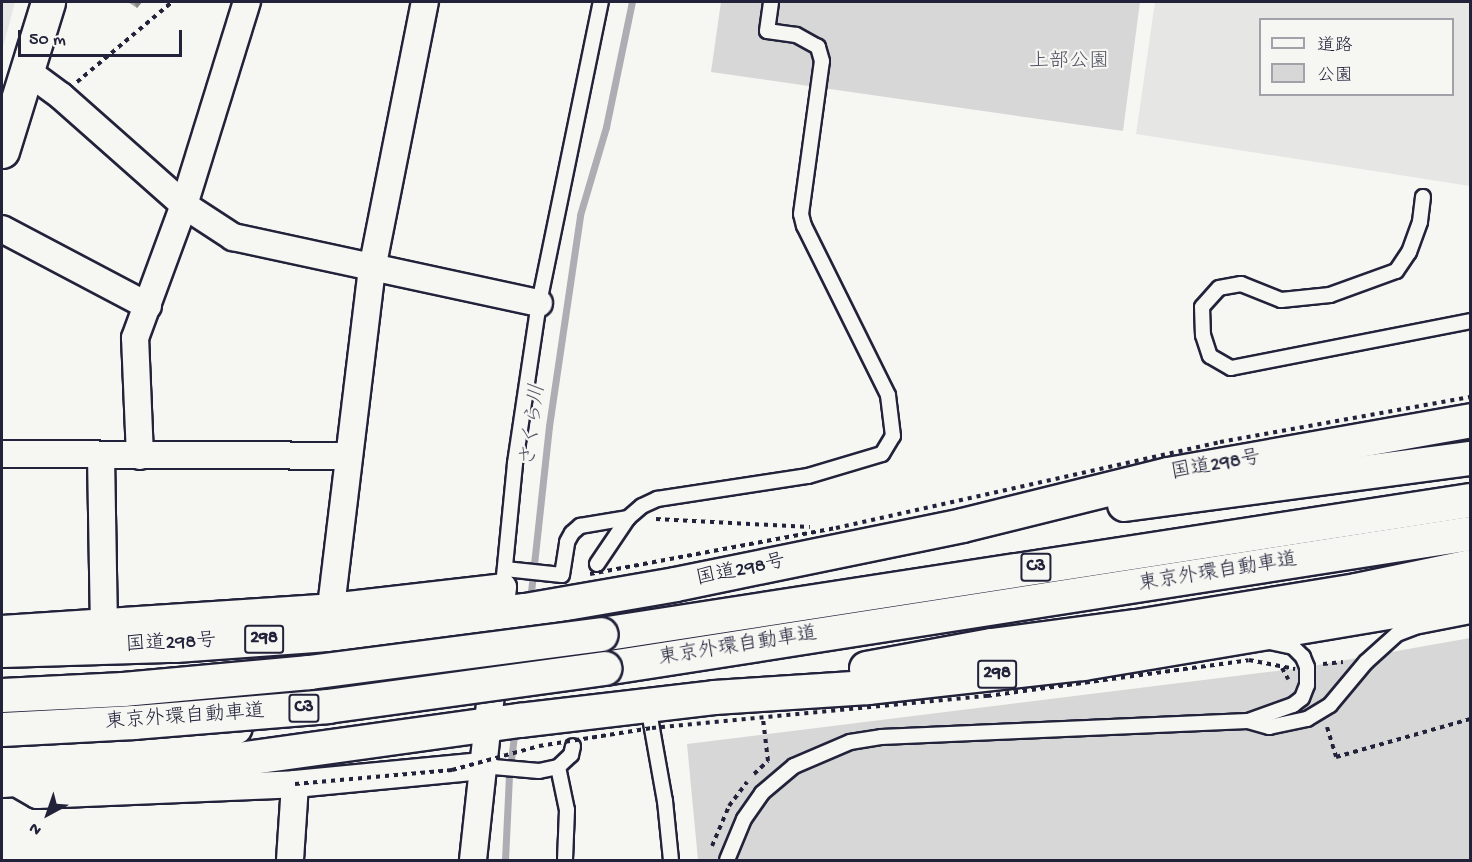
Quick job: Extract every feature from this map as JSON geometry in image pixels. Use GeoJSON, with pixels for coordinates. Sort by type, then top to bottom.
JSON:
{"type":"FeatureCollection","features":[{"type":"Feature","properties":{"kind":"main road"},"geometry":{"type":"LineString","coordinates":[[2,151],[48,2]]}},
{"type":"Feature","properties":{"kind":"main road","name":"国道298号"},"geometry":{"type":"LineString","coordinates":[[2,650],[175,645],[342,633],[515,597],[675,584],[962,525],[1168,474],[1470,420]]}},
{"type":"Feature","properties":{"kind":"main road"},"geometry":{"type":"LineString","coordinates":[[962,525],[1470,458]]}},
{"type":"Feature","properties":{"kind":"main road","name":"東京外環自動車道"},"geometry":{"type":"LineString","coordinates":[[2,695],[123,690],[400,662],[601,634],[1470,500]]}},
{"type":"Feature","properties":{"kind":"main road","name":"東京外環自動車道"},"geometry":{"type":"LineString","coordinates":[[2,729],[134,722],[327,706],[604,668],[1470,534]]}},
{"type":"Feature","properties":{"kind":"main road"},"geometry":{"type":"LineString","coordinates":[[714,697],[991,645],[1136,626],[1356,590],[1470,566]]}},
{"type":"Feature","properties":{"kind":"main road","name":"298"},"geometry":{"type":"LineString","coordinates":[[5,772],[209,763],[502,722],[650,717],[714,697],[868,687],[1083,663],[1240,639],[1470,598]]}},
{"type":"Feature","properties":{"kind":"main road"},"geometry":{"type":"LineString","coordinates":[[2,671],[289,662],[400,662]]}},
{"type":"Feature","properties":{"kind":"main road"},"geometry":{"type":"LineString","coordinates":[[5,772],[140,742],[220,729],[327,706]]}},
{"type":"Feature","properties":{"kind":"street"},"geometry":{"type":"LineString","coordinates":[[140,456],[135,338],[184,205],[247,2]]}},
{"type":"Feature","properties":{"kind":"street"},"geometry":{"type":"LineString","coordinates":[[331,607],[372,269],[425,2]]}},
{"type":"Feature","properties":{"kind":"street"},"geometry":{"type":"LineString","coordinates":[[27,71],[61,96],[184,205],[233,237],[372,269],[539,303]]}},
{"type":"Feature","properties":{"kind":"street"},"geometry":{"type":"LineString","coordinates":[[2,229],[148,306]]}},
{"type":"Feature","properties":{"kind":"street"},"geometry":{"type":"LineString","coordinates":[[2,454],[348,456]]}},
{"type":"Feature","properties":{"kind":"street"},"geometry":{"type":"LineString","coordinates":[[100,456],[104,622]]}},
{"type":"Feature","properties":{"kind":"street"},"geometry":{"type":"LineString","coordinates":[[2,629],[515,597],[502,722],[489,767],[473,861]]}},
{"type":"Feature","properties":{"kind":"street"},"geometry":{"type":"LineString","coordinates":[[5,772],[37,795],[295,784],[489,767]]}},
{"type":"Feature","properties":{"kind":"street"},"geometry":{"type":"LineString","coordinates":[[290,861],[295,784]]}},
{"type":"Feature","properties":{"kind":"lane"},"geometry":{"type":"LineString","coordinates":[[515,597],[515,463],[539,303],[601,2]]}},
{"type":"Feature","properties":{"kind":"lane"},"geometry":{"type":"LineString","coordinates":[[594,569],[628,518],[642,506],[657,499],[808,476],[882,454],[893,436],[888,395],[804,226],[801,214],[822,61],[818,47],[796,35],[767,31],[771,2]]}},
{"type":"Feature","properties":{"kind":"lane"},"geometry":{"type":"LineString","coordinates":[[1423,197],[1420,222],[1409,252],[1396,271],[1330,296],[1281,300],[1241,284],[1219,288],[1202,307],[1203,334],[1210,356],[1231,368],[1470,321]]}},
{"type":"Feature","properties":{"kind":"lane"},"geometry":{"type":"LineString","coordinates":[[515,597],[553,575],[562,575],[567,542],[572,532],[580,526],[628,518]]}},
{"type":"Feature","properties":{"kind":"lane"},"geometry":{"type":"LineString","coordinates":[[1248,721],[1269,727],[1307,719],[1330,705],[1366,662],[1397,634],[1415,627],[1470,616]]}},
{"type":"Feature","properties":{"kind":"lane"},"geometry":{"type":"LineString","coordinates":[[727,861],[753,803],[772,783],[794,766],[850,742],[881,737],[1248,721],[1293,705],[1302,698],[1309,676],[1303,657],[1293,647],[1240,639]]}},
{"type":"Feature","properties":{"kind":"lane"},"geometry":{"type":"LineString","coordinates":[[650,717],[665,801],[671,861]]}},
{"type":"Feature","properties":{"kind":"lane"},"geometry":{"type":"LineString","coordinates":[[489,767],[539,771],[558,767],[571,755],[573,746]]}},
{"type":"Feature","properties":{"kind":"lane"},"geometry":{"type":"LineString","coordinates":[[558,767],[567,810],[565,861]]}},
{"type":"Feature","properties":{"kind":"path"},"geometry":{"type":"LineString","coordinates":[[61,96],[172,2]]}},
{"type":"Feature","properties":{"kind":"path"},"geometry":{"type":"LineString","coordinates":[[594,569],[836,528],[1220,442],[1470,397]]}},
{"type":"Feature","properties":{"kind":"path"},"geometry":{"type":"LineString","coordinates":[[628,518],[836,528]]}},
{"type":"Feature","properties":{"kind":"path"},"geometry":{"type":"LineString","coordinates":[[295,784],[452,770],[650,717],[987,696],[1249,660],[1295,669]]}},
{"type":"Feature","properties":{"kind":"path"},"geometry":{"type":"LineString","coordinates":[[1317,665],[1352,661]]}},
{"type":"Feature","properties":{"kind":"path"},"geometry":{"type":"LineString","coordinates":[[1326,723],[1336,757],[1470,719]]}},
{"type":"Feature","properties":{"kind":"shaded area"},"geometry":{"type":"Polygon","coordinates":[[[2,2],[15,2],[2,51],[2,2]]]}},
{"type":"Feature","properties":{"kind":"shaded area"},"geometry":{"type":"Polygon","coordinates":[[[1155,2],[1470,2],[1470,186],[1136,134],[1155,2]]]}},
{"type":"Feature","properties":{"kind":"green space","name":"上部公園"},"geometry":{"type":"Polygon","coordinates":[[[721,2],[1140,2],[1123,131],[711,72],[721,2]]]}},
{"type":"Feature","properties":{"kind":"green space"},"geometry":{"type":"Polygon","coordinates":[[[1470,638],[1470,860],[698,860],[687,744],[1301,668],[1470,638]]]}},
{"type":"Feature","properties":{"kind":"waterway","name":"さくら川"},"geometry":{"type":"LineString","coordinates":[[530,601],[549,426],[580,215],[606,127],[632,2]]}},
{"type":"Feature","properties":{"kind":"waterway","name":"さくら川"},"geometry":{"type":"LineString","coordinates":[[505,860],[509,776],[515,728]]}}]}
